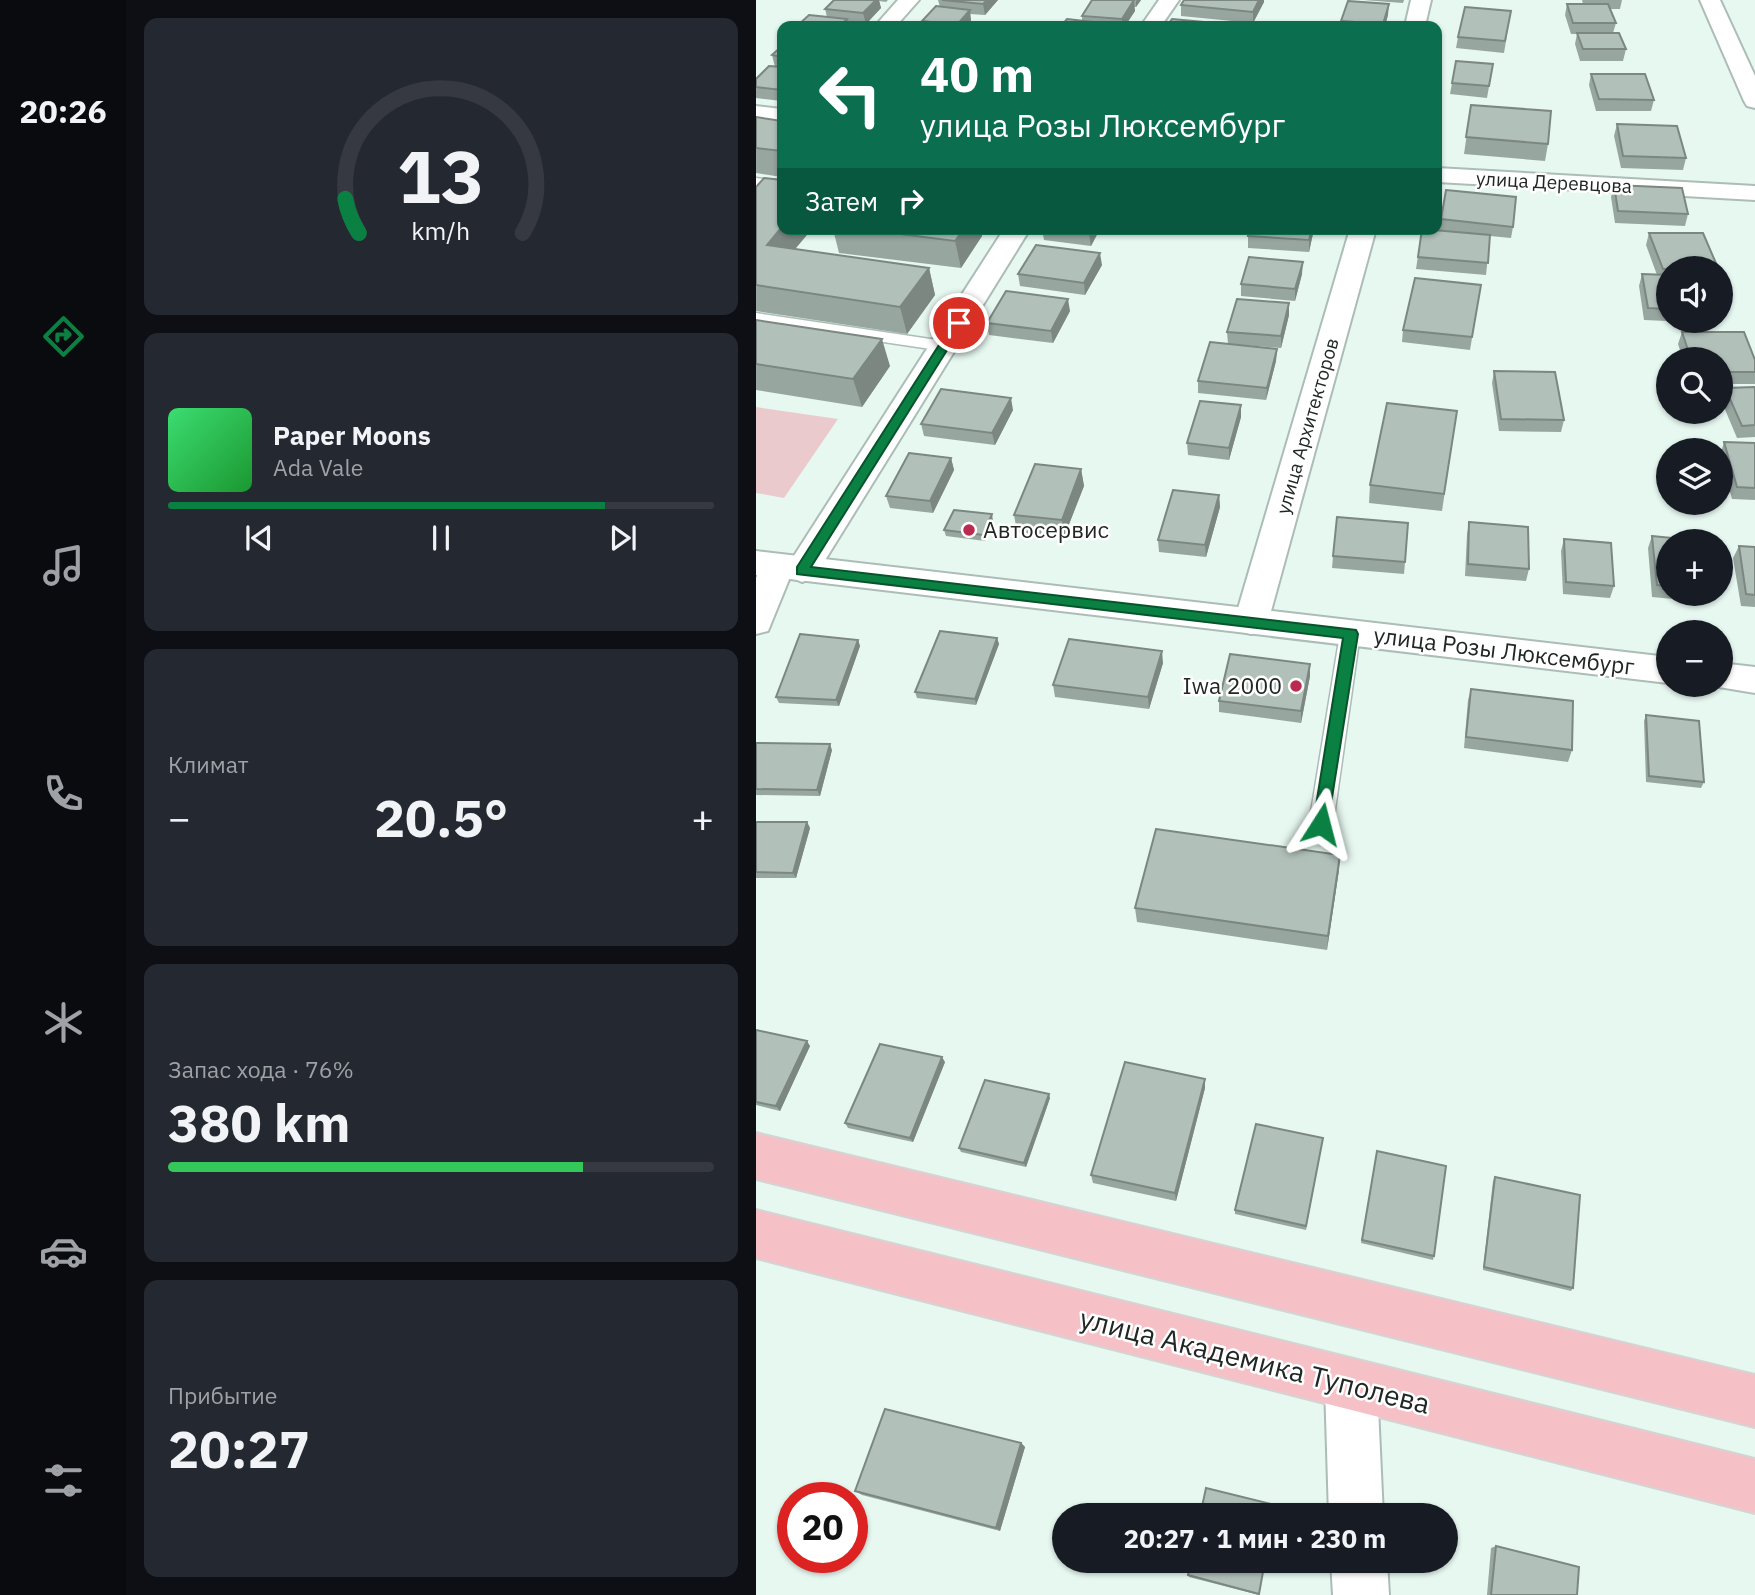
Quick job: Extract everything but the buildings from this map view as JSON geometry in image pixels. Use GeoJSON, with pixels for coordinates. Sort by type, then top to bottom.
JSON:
{"type":"FeatureCollection","features":[{"type":"Feature","properties":{"kind":"main road"},"geometry":{"type":"LineString","coordinates":[[756,1156],[1755,1401]]}},
{"type":"Feature","properties":{"kind":"main road","name":"улица Академика Туполева"},"geometry":{"type":"LineString","coordinates":[[756,1234],[1755,1486]]}},
{"type":"Feature","properties":{"kind":"street"},"geometry":{"type":"LineString","coordinates":[[889,21],[909,0]]}},
{"type":"Feature","properties":{"kind":"street"},"geometry":{"type":"LineString","coordinates":[[1154,21],[1168,0]]}},
{"type":"Feature","properties":{"kind":"street"},"geometry":{"type":"LineString","coordinates":[[1416,21],[1421,0]]}},
{"type":"Feature","properties":{"kind":"street"},"geometry":{"type":"LineString","coordinates":[[1710,0],[1755,101]]}},
{"type":"Feature","properties":{"kind":"street"},"geometry":{"type":"LineString","coordinates":[[756,113],[777,115]]}},
{"type":"Feature","properties":{"kind":"street","name":"улица Деревцова"},"geometry":{"type":"LineString","coordinates":[[1442,175],[1755,193]]}},
{"type":"Feature","properties":{"kind":"street"},"geometry":{"type":"LineString","coordinates":[[756,622],[778,567],[944,346],[1013,235]]}},
{"type":"Feature","properties":{"kind":"street","name":"улица Архитекторов"},"geometry":{"type":"LineString","coordinates":[[1251,622],[1361,235]]}},
{"type":"Feature","properties":{"kind":"street","name":"улица Розы Люксембург"},"geometry":{"type":"LineString","coordinates":[[778,567],[1656,669]]}},
{"type":"Feature","properties":{"kind":"street"},"geometry":{"type":"LineString","coordinates":[[1733,677],[1755,680]]}},
{"type":"Feature","properties":{"kind":"street"},"geometry":{"type":"LineString","coordinates":[[1351,1385],[1356,1503]]}},
{"type":"Feature","properties":{"kind":"street"},"geometry":{"type":"LineString","coordinates":[[1360,1573],[1361,1595]]}},
{"type":"Feature","properties":{"kind":"lane"},"geometry":{"type":"LineString","coordinates":[[756,182],[777,185]]}},
{"type":"Feature","properties":{"kind":"lane"},"geometry":{"type":"LineString","coordinates":[[756,318],[944,346]]}},
{"type":"Feature","properties":{"kind":"lane"},"geometry":{"type":"LineString","coordinates":[[1321,824],[1350,634]]}},
{"type":"Feature","properties":{"kind":"shaded area"},"geometry":{"type":"Polygon","coordinates":[[[756,407],[838,419],[784,498],[756,493],[756,407]]]}},
{"type":"Feature","properties":{"kind":"place","name":"Автосервис"},"geometry":{"type":"Point","coordinates":[969,530]}},
{"type":"Feature","properties":{"kind":"place","name":"Iwa 2000"},"geometry":{"type":"Point","coordinates":[1296,686]}},
{"type":"Feature","properties":{"kind":"route"},"geometry":{"type":"LineString","coordinates":[[959,323],[802,570],[1350,634],[1321,824]]}}]}
